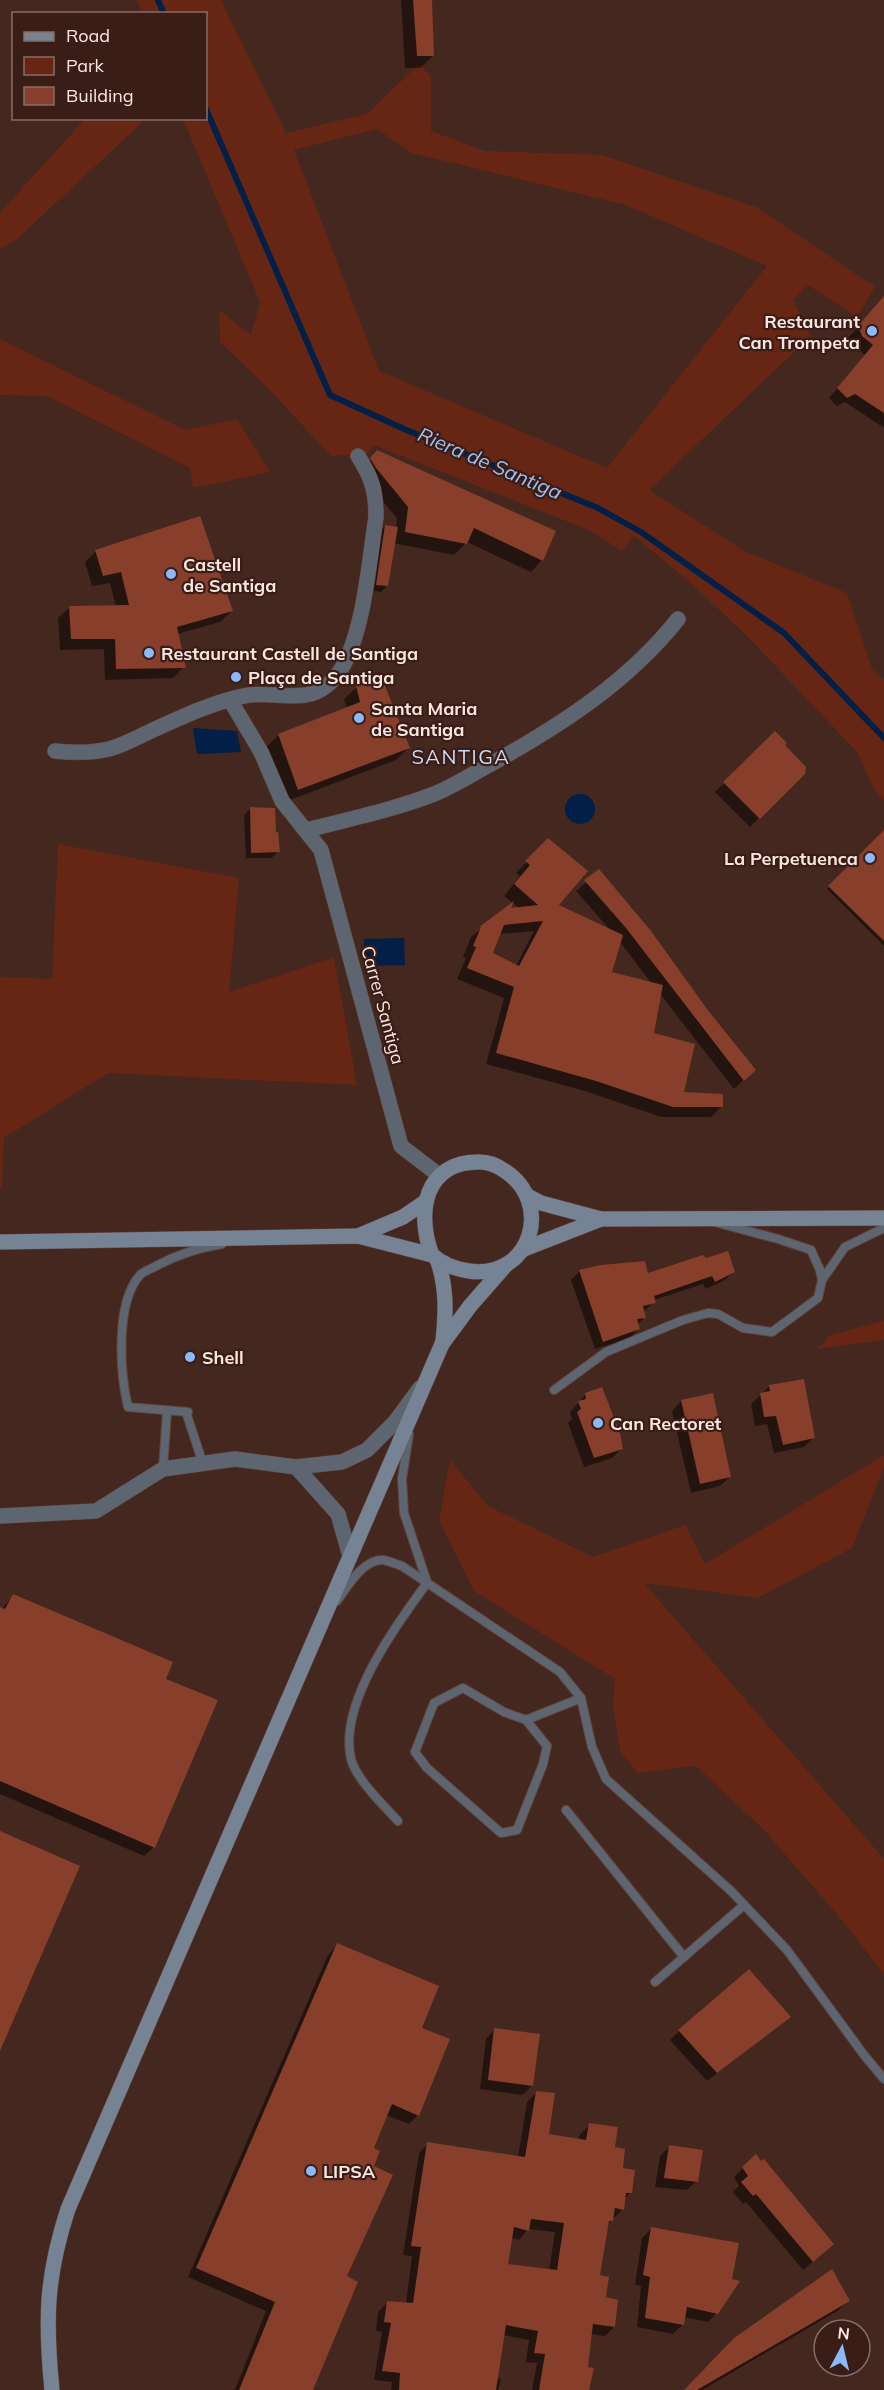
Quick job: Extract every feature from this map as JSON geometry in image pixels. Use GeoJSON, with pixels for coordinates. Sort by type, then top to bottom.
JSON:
{"type":"FeatureCollection","features":[{"type":"Feature","properties":{"kind":"main road"},"geometry":{"type":"LineString","coordinates":[[358,1236],[403,1217],[425,1202],[440,1176],[459,1165],[481,1162],[498,1166],[517,1179],[528,1196],[532,1221],[524,1249]]}},
{"type":"Feature","properties":{"kind":"main road"},"geometry":{"type":"LineString","coordinates":[[528,1196],[541,1203],[601,1219],[884,1218]]}},
{"type":"Feature","properties":{"kind":"main road"},"geometry":{"type":"LineString","coordinates":[[52,2390],[47,2332],[49,2285],[56,2245],[68,2209],[442,1344],[446,1292],[443,1276],[426,1238],[425,1202]]}},
{"type":"Feature","properties":{"kind":"main road"},"geometry":{"type":"LineString","coordinates":[[442,1344],[470,1306],[505,1266],[524,1249],[601,1219]]}},
{"type":"Feature","properties":{"kind":"main road"},"geometry":{"type":"LineString","coordinates":[[0,1242],[358,1236],[435,1257],[460,1269],[475,1271],[505,1266]]}},
{"type":"Feature","properties":{"kind":"street"},"geometry":{"type":"LineString","coordinates":[[55,751],[87,752],[110,749],[168,723],[230,700],[265,694],[297,698],[316,692],[328,684],[339,672],[351,650],[357,630],[376,517],[376,499],[371,477],[358,456]]}},
{"type":"Feature","properties":{"kind":"street"},"geometry":{"type":"LineString","coordinates":[[306,830],[396,807],[436,793],[511,752],[559,724],[616,683],[661,640],[678,619]]}},
{"type":"Feature","properties":{"kind":"street","name":"Carrer Santiga"},"geometry":{"type":"LineString","coordinates":[[230,700],[261,752],[282,801],[321,850],[401,1146],[440,1176]]}},
{"type":"Feature","properties":{"kind":"street"},"geometry":{"type":"LineString","coordinates":[[0,1516],[96,1511],[163,1469],[235,1459],[296,1467],[342,1462],[367,1450],[395,1422],[430,1375]]}},
{"type":"Feature","properties":{"kind":"street"},"geometry":{"type":"LineString","coordinates":[[296,1467],[338,1514],[350,1556]]}},
{"type":"Feature","properties":{"kind":"lane"},"geometry":{"type":"LineString","coordinates":[[695,1217],[811,1250],[822,1280]]}},
{"type":"Feature","properties":{"kind":"lane"},"geometry":{"type":"LineString","coordinates":[[554,1390],[606,1352],[683,1320],[708,1313],[718,1314],[743,1328],[772,1332],[818,1298],[822,1280],[845,1247],[884,1228]]}},
{"type":"Feature","properties":{"kind":"lane"},"geometry":{"type":"LineString","coordinates":[[203,1464],[187,1412],[128,1407],[122,1383],[123,1315],[132,1289],[141,1274],[191,1249],[260,1238]]}},
{"type":"Feature","properties":{"kind":"lane"},"geometry":{"type":"LineString","coordinates":[[415,1406],[403,1461],[402,1487],[404,1513],[427,1583]]}},
{"type":"Feature","properties":{"kind":"lane"},"geometry":{"type":"LineString","coordinates":[[163,1469],[167,1411]]}},
{"type":"Feature","properties":{"kind":"lane"},"geometry":{"type":"LineString","coordinates":[[323,1620],[363,1568],[383,1560],[402,1566],[560,1672],[581,1698],[592,1747],[606,1779],[744,1905],[787,1950],[884,2079]]}},
{"type":"Feature","properties":{"kind":"lane"},"geometry":{"type":"LineString","coordinates":[[398,1821],[371,1792],[351,1760],[349,1731],[354,1704],[390,1636],[427,1583]]}},
{"type":"Feature","properties":{"kind":"lane"},"geometry":{"type":"LineString","coordinates":[[526,1720],[547,1746],[543,1764],[518,1830],[501,1833],[427,1768],[415,1752],[434,1703],[463,1688],[504,1712],[526,1720],[581,1698]]}},
{"type":"Feature","properties":{"kind":"lane"},"geometry":{"type":"LineString","coordinates":[[566,1810],[684,1957]]}},
{"type":"Feature","properties":{"kind":"lane"},"geometry":{"type":"LineString","coordinates":[[655,1982],[744,1905]]}},
{"type":"Feature","properties":{"kind":"green space"},"geometry":{"type":"Polygon","coordinates":[[[137,0],[221,0],[286,133],[367,114],[419,64],[431,77],[431,131],[485,151],[602,155],[758,208],[875,287],[857,317],[808,285],[793,300],[811,336],[649,490],[746,552],[847,593],[872,669],[884,680],[884,801],[874,788],[857,752],[746,635],[685,578],[634,536],[622,551],[589,530],[374,445],[367,454],[331,456],[267,387],[220,342],[219,310],[251,335],[260,302],[183,120],[207,120],[207,12],[142,12],[137,0]],[[377,129],[294,150],[379,371],[607,468],[767,266],[626,205],[412,153],[377,129]]]}},
{"type":"Feature","properties":{"kind":"green space"},"geometry":{"type":"Polygon","coordinates":[[[84,120],[145,120],[17,239],[0,250],[0,213],[84,120]]]}},
{"type":"Feature","properties":{"kind":"green space"},"geometry":{"type":"Polygon","coordinates":[[[0,339],[185,430],[237,419],[270,472],[193,488],[190,468],[47,396],[0,395],[0,339]]]}},
{"type":"Feature","properties":{"kind":"green space"},"geometry":{"type":"Polygon","coordinates":[[[58,844],[239,878],[229,992],[334,957],[357,1085],[108,1073],[4,1138],[2,1187],[0,1189],[0,977],[52,979],[58,844]]]}},
{"type":"Feature","properties":{"kind":"green space"},"geometry":{"type":"Polygon","coordinates":[[[884,1321],[884,1340],[817,1349],[830,1335],[884,1321]]]}},
{"type":"Feature","properties":{"kind":"green space"},"geometry":{"type":"Polygon","coordinates":[[[884,1455],[884,1467],[852,1548],[758,1598],[644,1583],[884,1859],[884,1974],[841,1919],[764,1830],[696,1766],[638,1773],[620,1751],[613,1706],[615,1679],[474,1591],[439,1520],[450,1460],[488,1506],[593,1557],[685,1525],[705,1564],[884,1455]]]}},
{"type":"Feature","properties":{"kind":"water"},"geometry":{"type":"Polygon","coordinates":[[[193,728],[237,731],[241,752],[197,754],[193,728]]]}},
{"type":"Feature","properties":{"kind":"water"},"geometry":{"type":"Polygon","coordinates":[[[580,794],[591,798],[595,809],[591,820],[580,824],[569,820],[565,809],[569,798],[580,794]]]}},
{"type":"Feature","properties":{"kind":"water"},"geometry":{"type":"Polygon","coordinates":[[[404,938],[405,965],[365,966],[364,939],[404,938]]]}},
{"type":"Feature","properties":{"kind":"building"},"geometry":{"type":"Polygon","coordinates":[[[413,0],[432,0],[434,56],[417,56],[413,0]]]}},
{"type":"Feature","properties":{"kind":"building"},"geometry":{"type":"Polygon","coordinates":[[[884,296],[884,413],[855,394],[847,398],[837,388],[873,345],[862,336],[858,326],[884,296]]]}},
{"type":"Feature","properties":{"kind":"building"},"geometry":{"type":"Polygon","coordinates":[[[377,450],[556,531],[543,561],[474,528],[467,544],[405,532],[408,507],[370,458],[377,450]]]}},
{"type":"Feature","properties":{"kind":"building","name":"Castell de Santiga"},"geometry":{"type":"Polygon","coordinates":[[[200,516],[233,611],[177,627],[186,668],[116,669],[115,639],[71,639],[69,606],[129,605],[121,572],[103,576],[95,550],[200,516]]]}},
{"type":"Feature","properties":{"kind":"building"},"geometry":{"type":"Polygon","coordinates":[[[385,525],[398,527],[388,586],[376,585],[385,525]]]}},
{"type":"Feature","properties":{"kind":"building","name":"Santa Maria de Santiga"},"geometry":{"type":"Polygon","coordinates":[[[381,676],[410,748],[298,790],[278,734],[360,702],[356,686],[381,676]]]}},
{"type":"Feature","properties":{"kind":"building"},"geometry":{"type":"Polygon","coordinates":[[[775,731],[806,767],[805,774],[760,819],[723,782],[775,731]]]}},
{"type":"Feature","properties":{"kind":"building"},"geometry":{"type":"Polygon","coordinates":[[[250,807],[275,808],[280,852],[251,853],[250,807]]]}},
{"type":"Feature","properties":{"kind":"building","name":"La Perpetuenca"},"geometry":{"type":"Polygon","coordinates":[[[884,830],[884,941],[828,886],[884,830]]]}},
{"type":"Feature","properties":{"kind":"building"},"geometry":{"type":"Polygon","coordinates":[[[548,838],[588,871],[559,905],[623,935],[612,972],[663,985],[654,1033],[695,1044],[684,1092],[723,1094],[723,1107],[673,1107],[596,1081],[496,1053],[514,987],[467,968],[476,947],[473,946],[481,927],[479,927],[514,901],[511,908],[538,905],[514,884],[530,865],[525,861],[548,838]],[[543,921],[504,925],[493,953],[519,966],[543,921]]]}},
{"type":"Feature","properties":{"kind":"building"},"geometry":{"type":"Polygon","coordinates":[[[599,869],[651,931],[707,1009],[756,1070],[744,1081],[626,928],[584,880],[599,869]]]}},
{"type":"Feature","properties":{"kind":"building"},"geometry":{"type":"Polygon","coordinates":[[[728,1251],[735,1272],[715,1282],[712,1276],[654,1296],[656,1303],[643,1306],[646,1318],[637,1319],[640,1329],[603,1342],[579,1270],[601,1265],[645,1261],[648,1273],[703,1255],[706,1258],[728,1251]]]}},
{"type":"Feature","properties":{"kind":"building"},"geometry":{"type":"Polygon","coordinates":[[[804,1379],[815,1438],[783,1445],[776,1416],[764,1417],[760,1393],[770,1391],[769,1385],[804,1379]]]}},
{"type":"Feature","properties":{"kind":"building","name":"Can Rectoret"},"geometry":{"type":"Polygon","coordinates":[[[602,1387],[620,1433],[623,1449],[594,1458],[577,1412],[581,1409],[578,1401],[586,1399],[585,1393],[602,1387]]]}},
{"type":"Feature","properties":{"kind":"building"},"geometry":{"type":"Polygon","coordinates":[[[713,1393],[731,1477],[700,1484],[681,1400],[713,1393]]]}},
{"type":"Feature","properties":{"kind":"building"},"geometry":{"type":"Polygon","coordinates":[[[13,1594],[173,1662],[166,1679],[218,1700],[155,1848],[0,1781],[0,1607],[5,1609],[13,1594]]]}},
{"type":"Feature","properties":{"kind":"building"},"geometry":{"type":"Polygon","coordinates":[[[0,1831],[80,1866],[0,2051],[0,1831]]]}},
{"type":"Feature","properties":{"kind":"building","name":"LIPSA"},"geometry":{"type":"Polygon","coordinates":[[[337,1943],[439,1986],[422,2028],[450,2039],[419,2116],[392,2104],[374,2148],[380,2151],[374,2166],[393,2175],[347,2276],[358,2282],[313,2390],[239,2390],[275,2302],[196,2268],[337,1943]]]}},
{"type":"Feature","properties":{"kind":"building"},"geometry":{"type":"Polygon","coordinates":[[[749,1969],[791,2017],[717,2073],[678,2030],[749,1969]]]}},
{"type":"Feature","properties":{"kind":"building"},"geometry":{"type":"Polygon","coordinates":[[[494,2028],[540,2034],[533,2086],[488,2080],[494,2028]]]}},
{"type":"Feature","properties":{"kind":"building"},"geometry":{"type":"Polygon","coordinates":[[[536,2091],[555,2093],[549,2134],[586,2140],[589,2123],[618,2127],[615,2147],[625,2149],[623,2168],[635,2170],[632,2193],[626,2193],[624,2210],[615,2208],[613,2221],[609,2221],[600,2275],[609,2277],[606,2297],[618,2300],[615,2327],[593,2324],[588,2367],[594,2368],[589,2390],[539,2390],[545,2354],[534,2353],[538,2331],[506,2325],[496,2390],[399,2390],[400,2373],[382,2371],[391,2323],[384,2322],[387,2301],[413,2303],[421,2247],[411,2246],[427,2142],[525,2157],[536,2091]],[[531,2219],[529,2231],[514,2227],[508,2264],[557,2270],[564,2223],[531,2219]]]}},
{"type":"Feature","properties":{"kind":"building"},"geometry":{"type":"Polygon","coordinates":[[[669,2145],[703,2150],[698,2182],[664,2178],[669,2145]]]}},
{"type":"Feature","properties":{"kind":"building"},"geometry":{"type":"Polygon","coordinates":[[[756,2154],[761,2161],[764,2159],[834,2244],[813,2262],[756,2194],[753,2196],[741,2182],[748,2176],[742,2167],[756,2154]]]}},
{"type":"Feature","properties":{"kind":"building"},"geometry":{"type":"Polygon","coordinates":[[[651,2227],[739,2243],[732,2279],[740,2281],[718,2314],[687,2307],[684,2325],[645,2318],[650,2277],[643,2275],[651,2227]]]}},
{"type":"Feature","properties":{"kind":"building"},"geometry":{"type":"Polygon","coordinates":[[[832,2269],[850,2301],[821,2318],[812,2318],[812,2323],[697,2390],[684,2390],[734,2338],[832,2269]]]}},
{"type":"Feature","properties":{"kind":"waterway","name":"Riera de Santiga"},"geometry":{"type":"LineString","coordinates":[[158,0],[163,12]]}},
{"type":"Feature","properties":{"kind":"waterway","name":"Riera de Santiga"},"geometry":{"type":"LineString","coordinates":[[207,111],[330,395],[404,429],[598,508],[641,532],[784,633],[884,738]]}},
{"type":"Feature","properties":{"kind":"place","name":"Restaurant Can Trompeta"},"geometry":{"type":"Point","coordinates":[872,331]}},
{"type":"Feature","properties":{"kind":"place","name":"Castell de Santiga"},"geometry":{"type":"Point","coordinates":[171,574]}},
{"type":"Feature","properties":{"kind":"place","name":"Restaurant Castell de Santiga"},"geometry":{"type":"Point","coordinates":[149,653]}},
{"type":"Feature","properties":{"kind":"place","name":"Plaça de Santiga"},"geometry":{"type":"Point","coordinates":[236,677]}},
{"type":"Feature","properties":{"kind":"place","name":"Santa Maria de Santiga"},"geometry":{"type":"Point","coordinates":[359,718]}},
{"type":"Feature","properties":{"kind":"place","name":"La Perpetuenca"},"geometry":{"type":"Point","coordinates":[870,858]}},
{"type":"Feature","properties":{"kind":"place","name":"Shell"},"geometry":{"type":"Point","coordinates":[190,1357]}},
{"type":"Feature","properties":{"kind":"place","name":"Can Rectoret"},"geometry":{"type":"Point","coordinates":[598,1423]}},
{"type":"Feature","properties":{"kind":"place","name":"LIPSA"},"geometry":{"type":"Point","coordinates":[311,2171]}},
{"type":"Feature","properties":{"kind":"district","name":"SANTIGA"},"geometry":{"type":"Point","coordinates":[461,756]}}]}
